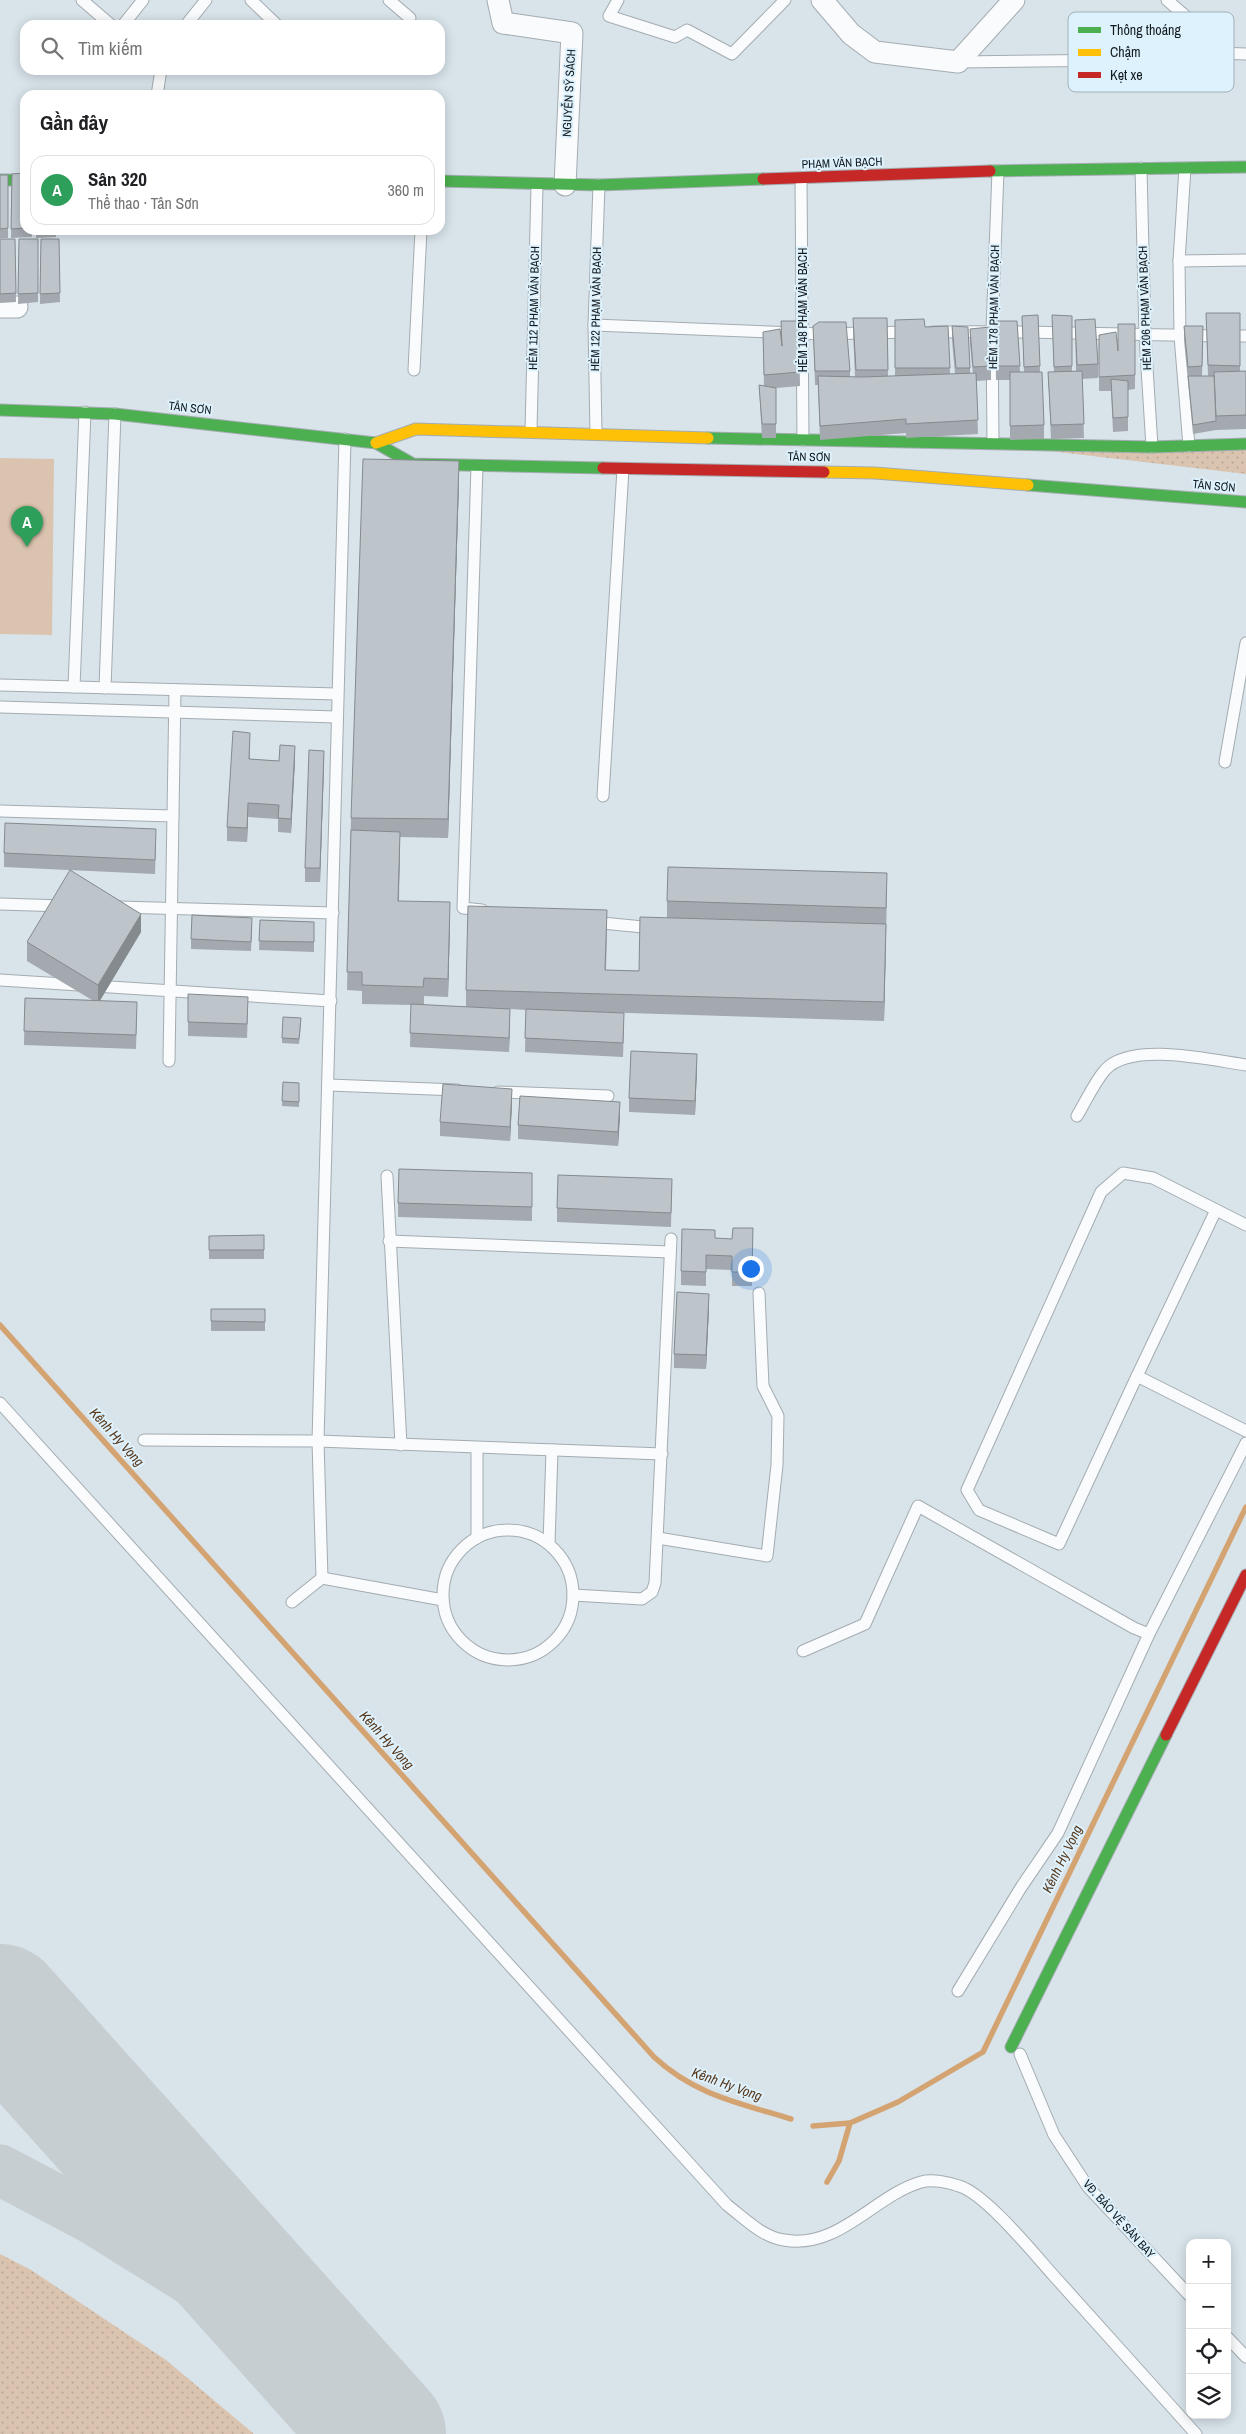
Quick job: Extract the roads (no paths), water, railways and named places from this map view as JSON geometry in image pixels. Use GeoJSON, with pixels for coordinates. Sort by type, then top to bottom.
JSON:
{"type":"FeatureCollection","features":[{"type":"Feature","properties":{"kind":"street","name":"NGUYỄN SỸ SÁCH"},"geometry":{"type":"LineString","coordinates":[[498,0],[503,24],[572,33],[565,185]]}},
{"type":"Feature","properties":{"kind":"street"},"geometry":{"type":"LineString","coordinates":[[822,0],[851,34],[875,52],[958,62],[1014,0]]}},
{"type":"Feature","properties":{"kind":"street","name":"PHẠM VĂN BẠCH"},"geometry":{"type":"LineString","coordinates":[[445,182],[599,185],[998,171],[1246,167]]}},
{"type":"Feature","properties":{"kind":"street"},"geometry":{"type":"LineString","coordinates":[[0,180],[20,180]]}},
{"type":"Feature","properties":{"kind":"street","name":"TÂN SƠN"},"geometry":{"type":"LineString","coordinates":[[0,410],[114,414],[376,443],[413,464],[623,469],[825,463],[875,473],[1246,502]]}},
{"type":"Feature","properties":{"kind":"street","name":"TÂN SƠN"},"geometry":{"type":"LineString","coordinates":[[376,443],[416,429],[803,440],[871,447],[993,443],[1152,447],[1246,444]]}},
{"type":"Feature","properties":{"kind":"street"},"geometry":{"type":"LineString","coordinates":[[821,441],[825,463]]}},
{"type":"Feature","properties":{"kind":"street"},"geometry":{"type":"LineString","coordinates":[[867,463],[875,473]]}},
{"type":"Feature","properties":{"kind":"street"},"geometry":{"type":"LineString","coordinates":[[1015,2051],[1246,1575]]}},
{"type":"Feature","properties":{"kind":"lane"},"geometry":{"type":"LineString","coordinates":[[82,0],[104,20]]}},
{"type":"Feature","properties":{"kind":"lane"},"geometry":{"type":"LineString","coordinates":[[127,20],[143,0]]}},
{"type":"Feature","properties":{"kind":"lane"},"geometry":{"type":"LineString","coordinates":[[190,20],[206,0]]}},
{"type":"Feature","properties":{"kind":"lane"},"geometry":{"type":"LineString","coordinates":[[251,0],[272,20]]}},
{"type":"Feature","properties":{"kind":"lane"},"geometry":{"type":"LineString","coordinates":[[389,0],[410,18]]}},
{"type":"Feature","properties":{"kind":"lane"},"geometry":{"type":"LineString","coordinates":[[618,0],[609,16],[675,37],[687,30],[732,54],[785,0]]}},
{"type":"Feature","properties":{"kind":"lane"},"geometry":{"type":"LineString","coordinates":[[1167,0],[1181,12]]}},
{"type":"Feature","properties":{"kind":"lane"},"geometry":{"type":"LineString","coordinates":[[958,62],[1068,61]]}},
{"type":"Feature","properties":{"kind":"lane"},"geometry":{"type":"LineString","coordinates":[[158,90],[160,75]]}},
{"type":"Feature","properties":{"kind":"lane","name":"HẺM 206 PHẠM VĂN BẠCH"},"geometry":{"type":"LineString","coordinates":[[1141,168],[1145,336],[1152,447]]}},
{"type":"Feature","properties":{"kind":"lane"},"geometry":{"type":"LineString","coordinates":[[1186,168],[1179,261],[1180,336],[1189,446]]}},
{"type":"Feature","properties":{"kind":"lane","name":"HẺM 178 PHẠM VĂN BẠCH"},"geometry":{"type":"LineString","coordinates":[[993,443],[992,330],[998,171]]}},
{"type":"Feature","properties":{"kind":"lane","name":"HẺM 148 PHẠM VĂN BẠCH"},"geometry":{"type":"LineString","coordinates":[[801,179],[803,440]]}},
{"type":"Feature","properties":{"kind":"lane","name":"HẺM 112 PHẠM VĂN BẠCH"},"geometry":{"type":"LineString","coordinates":[[531,431],[537,185]]}},
{"type":"Feature","properties":{"kind":"lane","name":"HẺM 122 PHẠM VĂN BẠCH"},"geometry":{"type":"LineString","coordinates":[[596,433],[594,325],[599,185]]}},
{"type":"Feature","properties":{"kind":"lane"},"geometry":{"type":"LineString","coordinates":[[414,370],[421,235]]}},
{"type":"Feature","properties":{"kind":"lane"},"geometry":{"type":"LineString","coordinates":[[1179,261],[1246,260]]}},
{"type":"Feature","properties":{"kind":"lane"},"geometry":{"type":"LineString","coordinates":[[594,325],[803,333],[992,330],[1145,336],[1246,336]]}},
{"type":"Feature","properties":{"kind":"lane"},"geometry":{"type":"LineString","coordinates":[[74,687],[85,412]]}},
{"type":"Feature","properties":{"kind":"lane"},"geometry":{"type":"LineString","coordinates":[[105,688],[114,414]]}},
{"type":"Feature","properties":{"kind":"lane"},"geometry":{"type":"LineString","coordinates":[[322,1578],[318,1441],[332,1001],[336,717],[345,439]]}},
{"type":"Feature","properties":{"kind":"lane"},"geometry":{"type":"LineString","coordinates":[[477,466],[464,908],[493,911]]}},
{"type":"Feature","properties":{"kind":"lane"},"geometry":{"type":"LineString","coordinates":[[603,796],[623,469]]}},
{"type":"Feature","properties":{"kind":"lane"},"geometry":{"type":"LineString","coordinates":[[1225,762],[1246,642]]}},
{"type":"Feature","properties":{"kind":"lane"},"geometry":{"type":"LineString","coordinates":[[0,685],[337,694]]}},
{"type":"Feature","properties":{"kind":"lane"},"geometry":{"type":"LineString","coordinates":[[169,1061],[175,690]]}},
{"type":"Feature","properties":{"kind":"lane"},"geometry":{"type":"LineString","coordinates":[[0,707],[336,717]]}},
{"type":"Feature","properties":{"kind":"lane"},"geometry":{"type":"LineString","coordinates":[[0,811],[173,816]]}},
{"type":"Feature","properties":{"kind":"lane"},"geometry":{"type":"LineString","coordinates":[[0,904],[76,906]]}},
{"type":"Feature","properties":{"kind":"lane"},"geometry":{"type":"LineString","coordinates":[[105,907],[333,913]]}},
{"type":"Feature","properties":{"kind":"lane"},"geometry":{"type":"LineString","coordinates":[[581,921],[669,930]]}},
{"type":"Feature","properties":{"kind":"lane"},"geometry":{"type":"LineString","coordinates":[[0,980],[332,1001]]}},
{"type":"Feature","properties":{"kind":"lane"},"geometry":{"type":"LineString","coordinates":[[1077,1116],[1105,1069],[1124,1057],[1172,1054],[1246,1065]]}},
{"type":"Feature","properties":{"kind":"lane"},"geometry":{"type":"LineString","coordinates":[[329,1085],[468,1091]]}},
{"type":"Feature","properties":{"kind":"lane"},"geometry":{"type":"LineString","coordinates":[[488,1092],[608,1096]]}},
{"type":"Feature","properties":{"kind":"lane"},"geometry":{"type":"LineString","coordinates":[[1216,1210],[1059,1544],[979,1510],[967,1490],[1100,1192],[1123,1174],[1153,1178],[1246,1225]]}},
{"type":"Feature","properties":{"kind":"lane"},"geometry":{"type":"LineString","coordinates":[[387,1176],[401,1444]]}},
{"type":"Feature","properties":{"kind":"lane"},"geometry":{"type":"LineString","coordinates":[[573,1595],[642,1599],[652,1592],[655,1583],[671,1239]]}},
{"type":"Feature","properties":{"kind":"lane"},"geometry":{"type":"LineString","coordinates":[[389,1241],[670,1252]]}},
{"type":"Feature","properties":{"kind":"lane"},"geometry":{"type":"LineString","coordinates":[[658,1538],[767,1556],[777,1465],[778,1416],[763,1386],[759,1293]]}},
{"type":"Feature","properties":{"kind":"lane"},"geometry":{"type":"LineString","coordinates":[[1137,1376],[1246,1431]]}},
{"type":"Feature","properties":{"kind":"lane"},"geometry":{"type":"LineString","coordinates":[[0,1403],[727,2205],[762,2231],[784,2240],[808,2240],[836,2232],[905,2189],[923,2182],[960,2186],[979,2197],[1028,2247],[1196,2434]]}},
{"type":"Feature","properties":{"kind":"lane"},"geometry":{"type":"LineString","coordinates":[[144,1440],[318,1441],[662,1454]]}},
{"type":"Feature","properties":{"kind":"lane"},"geometry":{"type":"LineString","coordinates":[[958,1991],[1020,1889],[1058,1833],[1149,1634],[1246,1443]]}},
{"type":"Feature","properties":{"kind":"lane"},"geometry":{"type":"LineString","coordinates":[[477,1448],[478,1538]]}},
{"type":"Feature","properties":{"kind":"lane"},"geometry":{"type":"LineString","coordinates":[[549,1544],[552,1450]]}},
{"type":"Feature","properties":{"kind":"lane"},"geometry":{"type":"LineString","coordinates":[[803,1651],[865,1624],[918,1506],[1134,1628],[1149,1634]]}},
{"type":"Feature","properties":{"kind":"lane"},"geometry":{"type":"LineString","coordinates":[[509,1529],[530,1533],[549,1544],[564,1560],[572,1580],[573,1595],[568,1622],[556,1640],[539,1654],[518,1661],[497,1660],[477,1653],[460,1639],[448,1621],[443,1600],[445,1578],[454,1558],[469,1543],[478,1538],[488,1533],[509,1529]]}},
{"type":"Feature","properties":{"kind":"lane"},"geometry":{"type":"LineString","coordinates":[[292,1602],[322,1578],[443,1600]]}},
{"type":"Feature","properties":{"kind":"lane","name":"VĐ. BẢO VỆ SÂN BAY"},"geometry":{"type":"LineString","coordinates":[[1015,2051],[1054,2135],[1088,2187],[1186,2292]]}},
{"type":"Feature","properties":{"kind":"lane"},"geometry":{"type":"LineString","coordinates":[[1231,2341],[1246,2357]]}},
{"type":"Feature","properties":{"kind":"waterway","name":"Kênh Hy Vọng"},"geometry":{"type":"LineString","coordinates":[[0,1325],[654,2057],[670,2070],[702,2089],[718,2096],[791,2119]]}},
{"type":"Feature","properties":{"kind":"waterway","name":"Kênh Hy Vọng"},"geometry":{"type":"LineString","coordinates":[[813,2126],[850,2123],[898,2102],[983,2052],[1246,1507]]}},
{"type":"Feature","properties":{"kind":"waterway"},"geometry":{"type":"LineString","coordinates":[[827,2182],[839,2161],[850,2123]]}},
{"type":"Feature","properties":{"kind":"place","name":"Sân 320"},"geometry":{"type":"Point","coordinates":[27,547]}}]}
